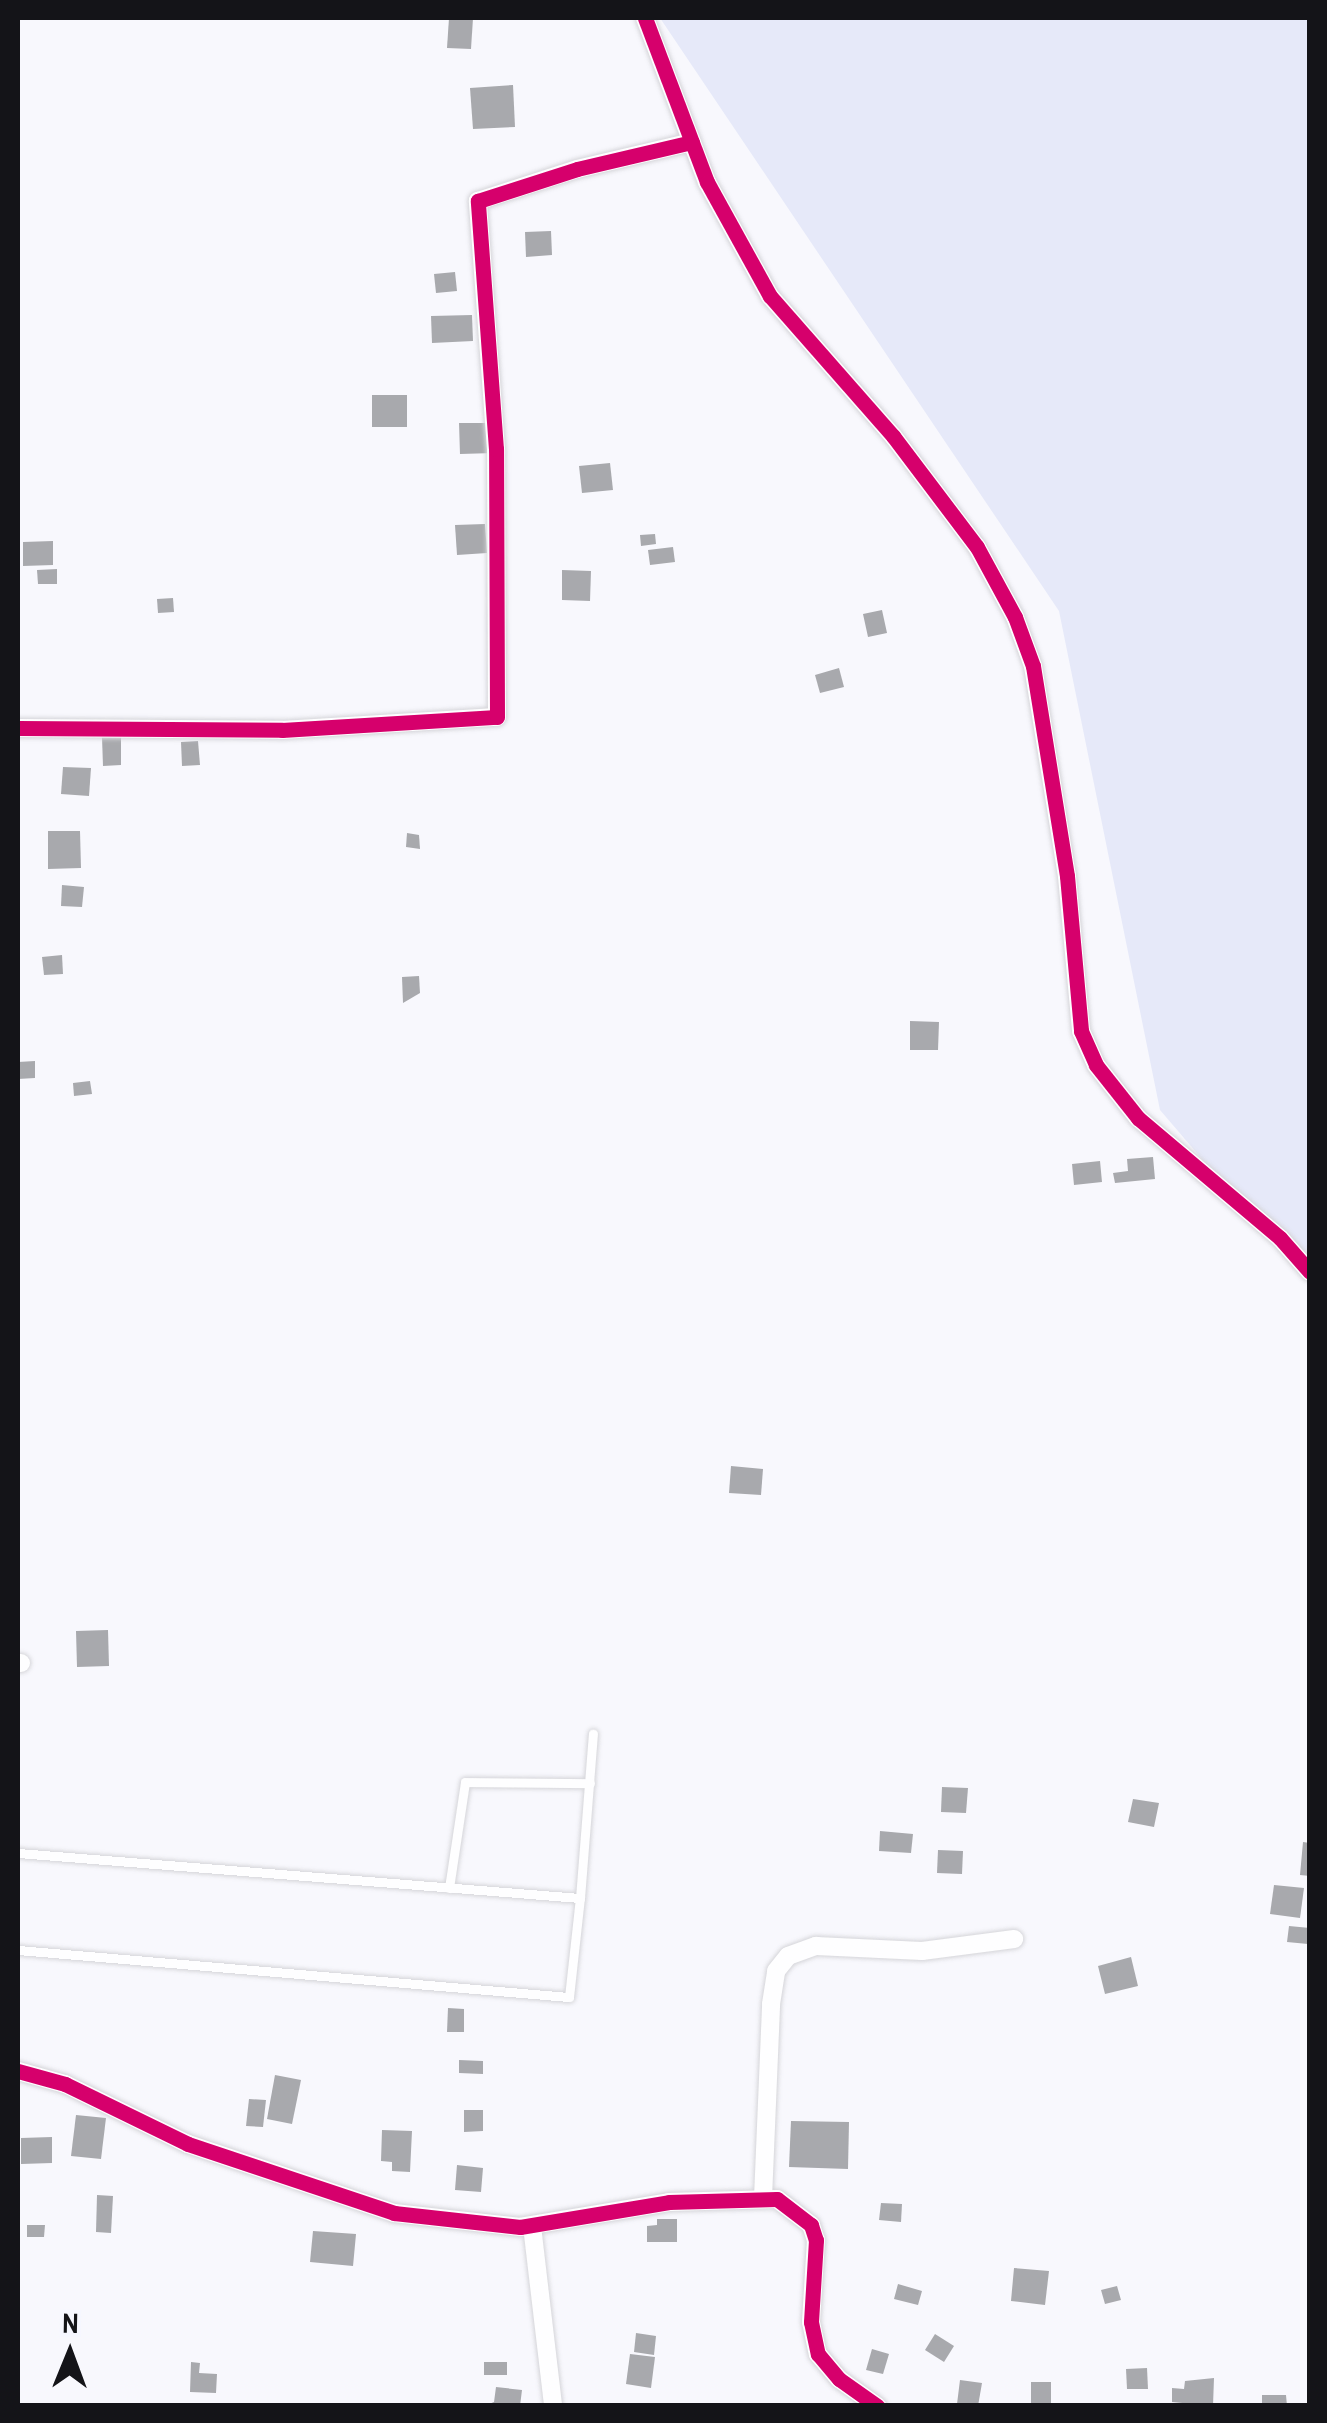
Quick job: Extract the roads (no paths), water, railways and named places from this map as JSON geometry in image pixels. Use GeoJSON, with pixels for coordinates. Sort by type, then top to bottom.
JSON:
{"type":"FeatureCollection","features":[{"type":"Feature","properties":{"kind":"street"},"geometry":{"type":"LineString","coordinates":[[645,18],[692,142],[770,296],[893,436],[977,547],[1015,617],[1033,666],[1067,876],[1081,1032],[1096,1065],[1138,1118],[1280,1238],[1310,1272]]}},
{"type":"Feature","properties":{"kind":"street"},"geometry":{"type":"LineString","coordinates":[[18,728],[282,730],[497,717],[496,449],[478,201],[578,168],[692,142]]}},
{"type":"Feature","properties":{"kind":"street"},"geometry":{"type":"LineString","coordinates":[[762,2198],[772,2004],[776,1970],[788,1956],[816,1946],[922,1951],[1014,1939]]}},
{"type":"Feature","properties":{"kind":"street"},"geometry":{"type":"LineString","coordinates":[[18,2070],[65,2084],[188,2144],[310,2188],[394,2212],[532,2226],[613,2209],[777,2200],[811,2225],[816,2240],[813,2341],[825,2366],[878,2406]]}},
{"type":"Feature","properties":{"kind":"street"},"geometry":{"type":"LineString","coordinates":[[532,2226],[553,2406]]}},
{"type":"Feature","properties":{"kind":"lane"},"geometry":{"type":"LineString","coordinates":[[18,1950],[568,1997],[593,1734]]}},
{"type":"Feature","properties":{"kind":"lane"},"geometry":{"type":"LineString","coordinates":[[450,1888],[465,1782],[590,1783]]}},
{"type":"Feature","properties":{"kind":"lane"},"geometry":{"type":"LineString","coordinates":[[18,1854],[580,1898]]}}]}
